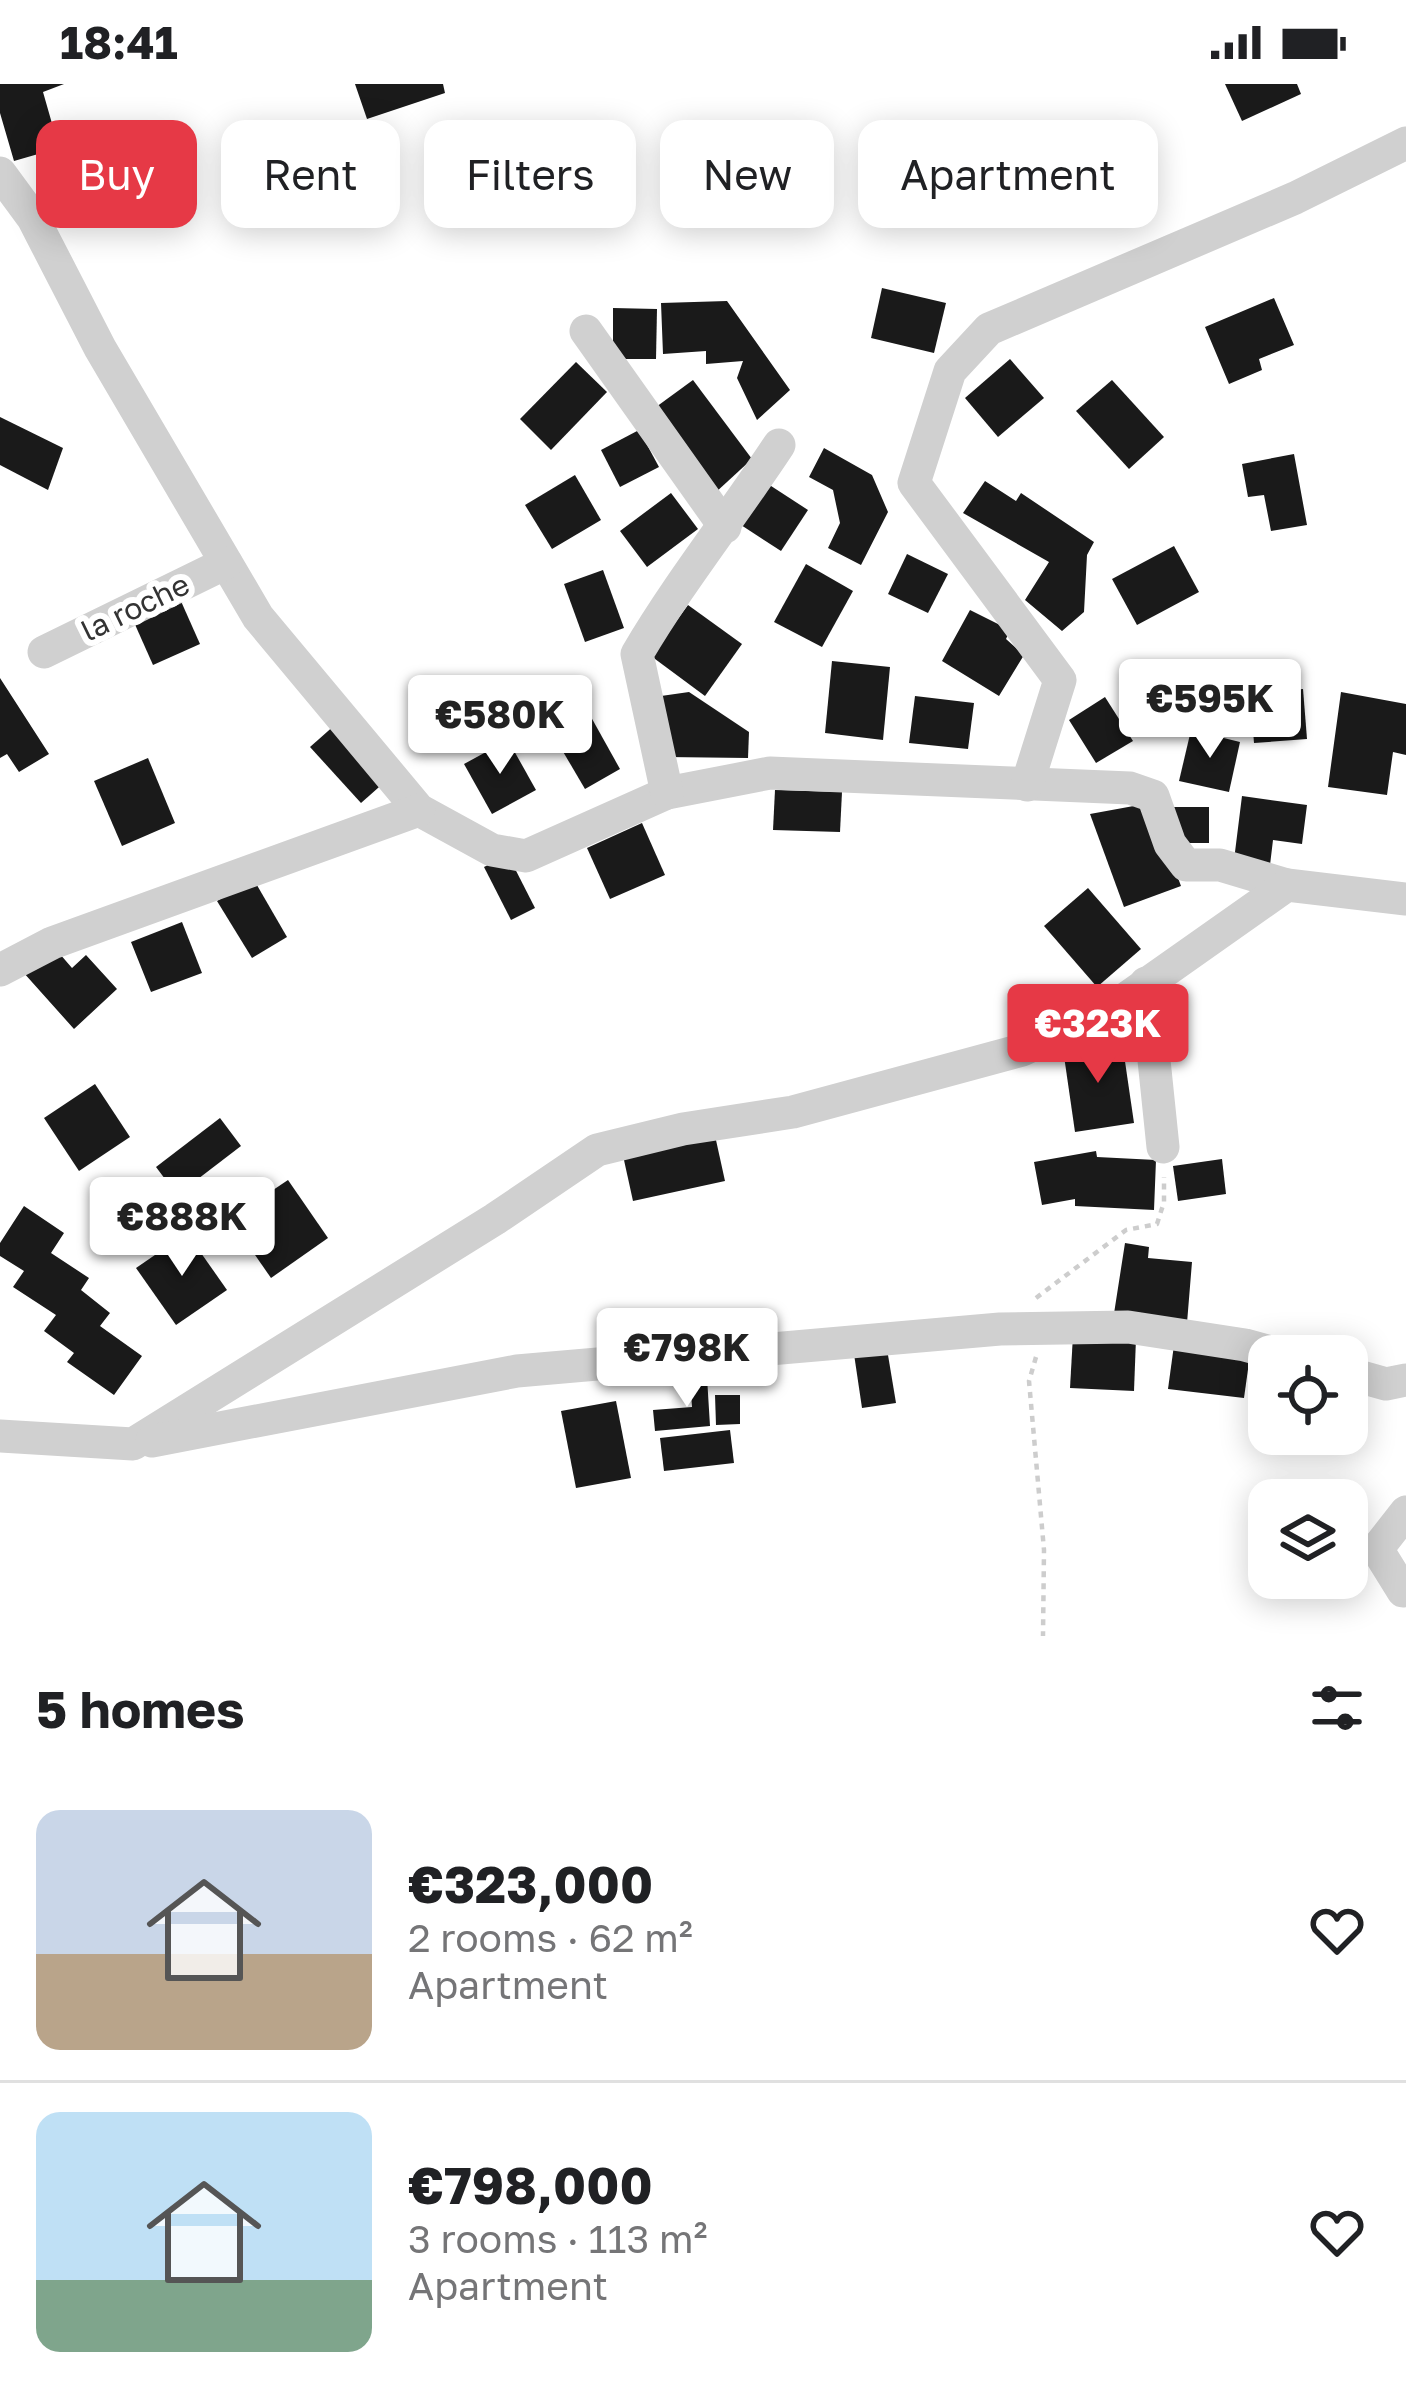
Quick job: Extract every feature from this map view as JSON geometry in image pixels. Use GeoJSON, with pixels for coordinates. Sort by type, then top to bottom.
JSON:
{"type":"FeatureCollection","features":[{"type":"Feature","properties":{"kind":"street"},"geometry":{"type":"LineString","coordinates":[[1027,785],[1060,680],[914,483],[950,371],[989,329],[1295,198],[1406,142]]}},
{"type":"Feature","properties":{"kind":"street"},"geometry":{"type":"LineString","coordinates":[[0,173],[33,218],[100,349],[257,617],[419,810],[492,850],[526,856],[667,793],[770,773],[1130,788],[1153,796],[1170,844],[1186,865],[1220,865],[1287,885],[1406,899]]}},
{"type":"Feature","properties":{"kind":"street"},"geometry":{"type":"LineString","coordinates":[[586,331],[725,527]]}},
{"type":"Feature","properties":{"kind":"street"},"geometry":{"type":"LineString","coordinates":[[667,793],[637,653],[779,446]]}},
{"type":"Feature","properties":{"kind":"street","name":"la roche"},"geometry":{"type":"LineString","coordinates":[[44,652],[226,563]]}},
{"type":"Feature","properties":{"kind":"street"},"geometry":{"type":"LineString","coordinates":[[0,970],[52,943],[419,810]]}},
{"type":"Feature","properties":{"kind":"street"},"geometry":{"type":"LineString","coordinates":[[134,1444],[597,1150],[683,1129],[793,1112],[1022,1050],[1114,1007],[1287,885]]}},
{"type":"Feature","properties":{"kind":"street"},"geometry":{"type":"LineString","coordinates":[[1146,983],[1163,1147]]}},
{"type":"Feature","properties":{"kind":"street"},"geometry":{"type":"LineString","coordinates":[[0,1436],[134,1444],[517,1371],[1009,1330],[1128,1327],[1248,1346]]}},
{"type":"Feature","properties":{"kind":"street"},"geometry":{"type":"LineString","coordinates":[[1368,1379],[1386,1384],[1406,1380]]}},
{"type":"Feature","properties":{"kind":"street"},"geometry":{"type":"LineString","coordinates":[[1406,1512],[1377,1549],[1403,1591],[1406,1588]]}},
{"type":"Feature","properties":{"kind":"path"},"geometry":{"type":"LineString","coordinates":[[1009,1330],[1028,1304],[1126,1230],[1156,1224],[1164,1202],[1163,1147]]}},
{"type":"Feature","properties":{"kind":"path"},"geometry":{"type":"LineString","coordinates":[[1043,1636],[1044,1550],[1029,1381],[1044,1329]]}},
{"type":"Feature","properties":{"kind":"building"},"geometry":{"type":"Polygon","coordinates":[[[0,84],[64,84],[43,92],[51,120],[36,120],[36,155],[14,161],[0,113],[0,84]]]}},
{"type":"Feature","properties":{"kind":"building"},"geometry":{"type":"Polygon","coordinates":[[[355,84],[443,84],[445,93],[367,119],[355,84]]]}},
{"type":"Feature","properties":{"kind":"building"},"geometry":{"type":"Polygon","coordinates":[[[1225,84],[1297,84],[1301,94],[1242,121],[1225,84]]]}},
{"type":"Feature","properties":{"kind":"building"},"geometry":{"type":"Polygon","coordinates":[[[882,288],[946,303],[934,353],[871,338],[882,288]]]}},
{"type":"Feature","properties":{"kind":"building"},"geometry":{"type":"Polygon","coordinates":[[[1274,298],[1294,345],[1259,359],[1262,370],[1229,384],[1205,327],[1274,298]]]}},
{"type":"Feature","properties":{"kind":"building"},"geometry":{"type":"Polygon","coordinates":[[[727,301],[790,390],[757,420],[737,378],[743,361],[706,364],[706,351],[663,354],[661,303],[727,301]]]}},
{"type":"Feature","properties":{"kind":"building"},"geometry":{"type":"Polygon","coordinates":[[[613,308],[657,309],[656,359],[613,359],[613,308]]]}},
{"type":"Feature","properties":{"kind":"building"},"geometry":{"type":"Polygon","coordinates":[[[1010,359],[1044,398],[998,437],[965,398],[1010,359]]]}},
{"type":"Feature","properties":{"kind":"building"},"geometry":{"type":"Polygon","coordinates":[[[576,362],[607,392],[551,450],[520,419],[576,362]]]}},
{"type":"Feature","properties":{"kind":"building"},"geometry":{"type":"Polygon","coordinates":[[[693,380],[752,459],[715,493],[656,407],[693,380]]]}},
{"type":"Feature","properties":{"kind":"building"},"geometry":{"type":"Polygon","coordinates":[[[1112,380],[1164,437],[1129,469],[1076,411],[1112,380]]]}},
{"type":"Feature","properties":{"kind":"building"},"geometry":{"type":"Polygon","coordinates":[[[0,417],[63,448],[48,490],[0,465],[0,417]]]}},
{"type":"Feature","properties":{"kind":"building"},"geometry":{"type":"Polygon","coordinates":[[[639,430],[659,467],[620,487],[601,450],[639,430]]]}},
{"type":"Feature","properties":{"kind":"building"},"geometry":{"type":"Polygon","coordinates":[[[824,448],[872,475],[888,512],[861,565],[828,548],[840,523],[833,490],[809,477],[824,448]]]}},
{"type":"Feature","properties":{"kind":"building"},"geometry":{"type":"Polygon","coordinates":[[[1294,454],[1307,525],[1271,531],[1264,495],[1248,497],[1242,464],[1294,454]]]}},
{"type":"Feature","properties":{"kind":"building"},"geometry":{"type":"Polygon","coordinates":[[[575,475],[601,520],[552,549],[525,505],[575,475]]]}},
{"type":"Feature","properties":{"kind":"building"},"geometry":{"type":"Polygon","coordinates":[[[985,481],[1016,501],[1021,493],[1094,542],[1087,555],[1084,612],[1062,631],[1025,600],[1049,562],[963,513],[985,481]]]}},
{"type":"Feature","properties":{"kind":"building"},"geometry":{"type":"Polygon","coordinates":[[[768,484],[808,510],[781,551],[741,525],[768,484]]]}},
{"type":"Feature","properties":{"kind":"building"},"geometry":{"type":"Polygon","coordinates":[[[671,493],[698,529],[647,567],[620,531],[671,493]]]}},
{"type":"Feature","properties":{"kind":"building"},"geometry":{"type":"Polygon","coordinates":[[[1174,546],[1199,592],[1137,625],[1112,579],[1174,546]]]}},
{"type":"Feature","properties":{"kind":"building"},"geometry":{"type":"Polygon","coordinates":[[[907,554],[948,574],[928,613],[888,594],[907,554]]]}},
{"type":"Feature","properties":{"kind":"building"},"geometry":{"type":"Polygon","coordinates":[[[806,564],[853,591],[822,647],[774,622],[806,564]]]}},
{"type":"Feature","properties":{"kind":"building"},"geometry":{"type":"Polygon","coordinates":[[[603,570],[624,628],[585,642],[564,584],[603,570]]]}},
{"type":"Feature","properties":{"kind":"building"},"geometry":{"type":"Polygon","coordinates":[[[176,590],[200,644],[153,665],[129,611],[176,590]]]}},
{"type":"Feature","properties":{"kind":"building"},"geometry":{"type":"Polygon","coordinates":[[[688,605],[742,644],[705,696],[651,656],[688,605]]]}},
{"type":"Feature","properties":{"kind":"building"},"geometry":{"type":"Polygon","coordinates":[[[970,610],[1010,630],[1006,639],[1024,655],[999,696],[942,661],[970,610]]]}},
{"type":"Feature","properties":{"kind":"building"},"geometry":{"type":"Polygon","coordinates":[[[832,661],[890,667],[883,740],[825,733],[832,661]]]}},
{"type":"Feature","properties":{"kind":"building"},"geometry":{"type":"Polygon","coordinates":[[[0,678],[49,754],[19,772],[7,754],[0,758],[0,678]]]}},
{"type":"Feature","properties":{"kind":"building"},"geometry":{"type":"Polygon","coordinates":[[[1303,689],[1307,739],[1254,743],[1250,693],[1303,689]]]}},
{"type":"Feature","properties":{"kind":"building"},"geometry":{"type":"Polygon","coordinates":[[[689,692],[749,732],[748,758],[666,757],[661,696],[689,692]]]}},
{"type":"Feature","properties":{"kind":"building"},"geometry":{"type":"Polygon","coordinates":[[[1341,692],[1406,704],[1406,755],[1393,752],[1387,795],[1328,787],[1341,692]]]}},
{"type":"Feature","properties":{"kind":"building"},"geometry":{"type":"Polygon","coordinates":[[[915,696],[974,703],[968,749],[909,743],[915,696]]]}},
{"type":"Feature","properties":{"kind":"building"},"geometry":{"type":"Polygon","coordinates":[[[1105,697],[1133,741],[1096,763],[1069,720],[1105,697]]]}},
{"type":"Feature","properties":{"kind":"building"},"geometry":{"type":"Polygon","coordinates":[[[591,717],[620,769],[585,789],[555,738],[591,717]]]}},
{"type":"Feature","properties":{"kind":"building"},"geometry":{"type":"Polygon","coordinates":[[[336,724],[387,780],[361,803],[310,747],[336,724]]]}},
{"type":"Feature","properties":{"kind":"building"},"geometry":{"type":"Polygon","coordinates":[[[1191,730],[1240,742],[1229,792],[1179,781],[1191,730]]]}},
{"type":"Feature","properties":{"kind":"building"},"geometry":{"type":"Polygon","coordinates":[[[508,740],[536,790],[492,814],[464,764],[508,740]]]}},
{"type":"Feature","properties":{"kind":"building"},"geometry":{"type":"Polygon","coordinates":[[[148,758],[175,823],[122,846],[94,781],[148,758]]]}},
{"type":"Feature","properties":{"kind":"building"},"geometry":{"type":"Polygon","coordinates":[[[775,790],[842,792],[840,832],[773,830],[775,790]]]}},
{"type":"Feature","properties":{"kind":"building"},"geometry":{"type":"Polygon","coordinates":[[[1242,796],[1307,805],[1302,844],[1273,840],[1270,865],[1234,860],[1242,796]]]}},
{"type":"Feature","properties":{"kind":"building"},"geometry":{"type":"Polygon","coordinates":[[[1150,803],[1181,886],[1124,907],[1090,814],[1150,803]]]}},
{"type":"Feature","properties":{"kind":"building"},"geometry":{"type":"Polygon","coordinates":[[[1173,807],[1209,807],[1209,843],[1173,843],[1173,807]]]}},
{"type":"Feature","properties":{"kind":"building"},"geometry":{"type":"Polygon","coordinates":[[[642,823],[665,875],[610,899],[587,848],[642,823]]]}},
{"type":"Feature","properties":{"kind":"building"},"geometry":{"type":"Polygon","coordinates":[[[508,855],[535,908],[511,920],[484,867],[508,855]]]}},
{"type":"Feature","properties":{"kind":"building"},"geometry":{"type":"Polygon","coordinates":[[[254,880],[287,937],[252,958],[217,901],[254,880]]]}},
{"type":"Feature","properties":{"kind":"building"},"geometry":{"type":"Polygon","coordinates":[[[1088,888],[1141,949],[1097,987],[1044,926],[1088,888]]]}},
{"type":"Feature","properties":{"kind":"building"},"geometry":{"type":"Polygon","coordinates":[[[182,922],[202,973],[151,992],[131,942],[182,922]]]}},
{"type":"Feature","properties":{"kind":"building"},"geometry":{"type":"Polygon","coordinates":[[[53,946],[72,968],[86,955],[117,989],[74,1029],[23,972],[53,946]]]}},
{"type":"Feature","properties":{"kind":"building"},"geometry":{"type":"Polygon","coordinates":[[[1122,1041],[1134,1123],[1075,1132],[1063,1049],[1122,1041]]]}},
{"type":"Feature","properties":{"kind":"building"},"geometry":{"type":"Polygon","coordinates":[[[95,1084],[130,1137],[79,1171],[44,1118],[95,1084]]]}},
{"type":"Feature","properties":{"kind":"building"},"geometry":{"type":"Polygon","coordinates":[[[220,1118],[241,1146],[177,1195],[156,1167],[220,1118]]]}},
{"type":"Feature","properties":{"kind":"building"},"geometry":{"type":"Polygon","coordinates":[[[714,1131],[725,1181],[633,1201],[622,1151],[714,1131]]]}},
{"type":"Feature","properties":{"kind":"building"},"geometry":{"type":"Polygon","coordinates":[[[1096,1151],[1097,1157],[1156,1160],[1154,1210],[1075,1206],[1075,1199],[1042,1205],[1034,1162],[1096,1151]]]}},
{"type":"Feature","properties":{"kind":"building"},"geometry":{"type":"Polygon","coordinates":[[[1222,1159],[1226,1194],[1178,1201],[1173,1166],[1222,1159]]]}},
{"type":"Feature","properties":{"kind":"building"},"geometry":{"type":"Polygon","coordinates":[[[288,1180],[328,1238],[271,1278],[230,1219],[288,1180]]]}},
{"type":"Feature","properties":{"kind":"building"},"geometry":{"type":"Polygon","coordinates":[[[24,1206],[64,1233],[51,1253],[89,1278],[81,1290],[110,1313],[100,1326],[142,1356],[114,1395],[67,1362],[74,1353],[44,1331],[56,1315],[13,1287],[24,1271],[0,1256],[0,1243],[24,1206]]]}},
{"type":"Feature","properties":{"kind":"building"},"geometry":{"type":"Polygon","coordinates":[[[187,1233],[227,1290],[176,1325],[136,1268],[187,1233]]]}},
{"type":"Feature","properties":{"kind":"building"},"geometry":{"type":"Polygon","coordinates":[[[1125,1243],[1149,1247],[1148,1258],[1192,1262],[1187,1323],[1113,1320],[1125,1243]]]}},
{"type":"Feature","properties":{"kind":"building"},"geometry":{"type":"Polygon","coordinates":[[[1073,1335],[1136,1338],[1134,1391],[1070,1388],[1073,1335]]]}},
{"type":"Feature","properties":{"kind":"building"},"geometry":{"type":"Polygon","coordinates":[[[1174,1345],[1248,1355],[1244,1398],[1168,1389],[1174,1345]]]}},
{"type":"Feature","properties":{"kind":"building"},"geometry":{"type":"Polygon","coordinates":[[[887,1349],[896,1403],[862,1408],[854,1354],[887,1349]]]}},
{"type":"Feature","properties":{"kind":"building"},"geometry":{"type":"Polygon","coordinates":[[[707,1377],[710,1426],[655,1431],[653,1410],[692,1407],[690,1378],[707,1377]]]}},
{"type":"Feature","properties":{"kind":"building"},"geometry":{"type":"Polygon","coordinates":[[[715,1395],[740,1395],[740,1424],[716,1425],[715,1395]]]}},
{"type":"Feature","properties":{"kind":"building"},"geometry":{"type":"Polygon","coordinates":[[[616,1401],[631,1478],[576,1488],[561,1411],[616,1401]]]}},
{"type":"Feature","properties":{"kind":"building"},"geometry":{"type":"Polygon","coordinates":[[[730,1430],[734,1463],[664,1471],[660,1438],[730,1430]]]}}]}
